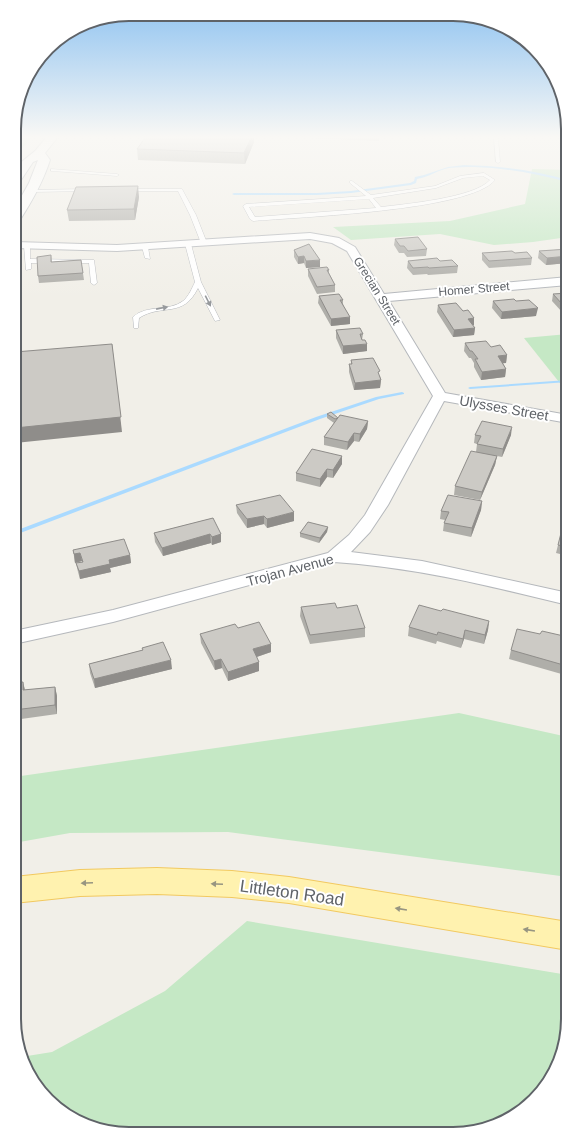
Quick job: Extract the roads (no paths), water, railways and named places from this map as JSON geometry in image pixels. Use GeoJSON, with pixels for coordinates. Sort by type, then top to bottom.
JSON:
{"type":"FeatureCollection","features":[{"type":"Feature","properties":{"kind":"main road"},"geometry":{"type":"LineString","coordinates":[[21,208],[32,192]]}},
{"type":"Feature","properties":{"kind":"main road","name":"Littleton Road"},"geometry":{"type":"LineString","coordinates":[[21,889],[80,883],[157,881],[232,884],[289,890],[561,935]]}},
{"type":"Feature","properties":{"kind":"street","name":"Grecian Street"},"geometry":{"type":"LineString","coordinates":[[21,246],[146,253],[188,244],[302,236],[335,240],[351,249],[440,396]]}},
{"type":"Feature","properties":{"kind":"street","name":"Homer Street"},"geometry":{"type":"LineString","coordinates":[[381,298],[561,281]]}},
{"type":"Feature","properties":{"kind":"street","name":"Ulysses Street"},"geometry":{"type":"LineString","coordinates":[[440,396],[561,418]]}},
{"type":"Feature","properties":{"kind":"street"},"geometry":{"type":"LineString","coordinates":[[334,557],[346,549],[375,514],[440,396]]}},
{"type":"Feature","properties":{"kind":"street","name":"Trojan Avenue"},"geometry":{"type":"LineString","coordinates":[[21,636],[120,614],[334,557],[366,558],[402,563],[561,597]]}},
{"type":"Feature","properties":{"kind":"lane"},"geometry":{"type":"LineString","coordinates":[[181,192],[194,215],[204,243]]}},
{"type":"Feature","properties":{"kind":"lane"},"geometry":{"type":"LineString","coordinates":[[363,192],[370,197],[380,210]]}},
{"type":"Feature","properties":{"kind":"lane"},"geometry":{"type":"LineString","coordinates":[[406,192],[370,197],[246,206],[252,219],[380,210],[419,204],[472,192]]}},
{"type":"Feature","properties":{"kind":"lane"},"geometry":{"type":"LineString","coordinates":[[188,244],[198,282],[217,320]]}},
{"type":"Feature","properties":{"kind":"lane"},"geometry":{"type":"LineString","coordinates":[[21,246],[28,261],[28,268]]}},
{"type":"Feature","properties":{"kind":"lane"},"geometry":{"type":"LineString","coordinates":[[28,261],[92,261],[94,283]]}},
{"type":"Feature","properties":{"kind":"lane"},"geometry":{"type":"LineString","coordinates":[[136,327],[136,317],[142,312],[183,304],[190,297],[198,282]]}},
{"type":"Feature","properties":{"kind":"waterway"},"geometry":{"type":"LineString","coordinates":[[234,194],[317,194],[354,192]]}},
{"type":"Feature","properties":{"kind":"waterway"},"geometry":{"type":"LineString","coordinates":[[470,388],[561,382]]}},
{"type":"Feature","properties":{"kind":"waterway"},"geometry":{"type":"LineString","coordinates":[[21,531],[318,418],[378,398],[402,393]]}}]}
